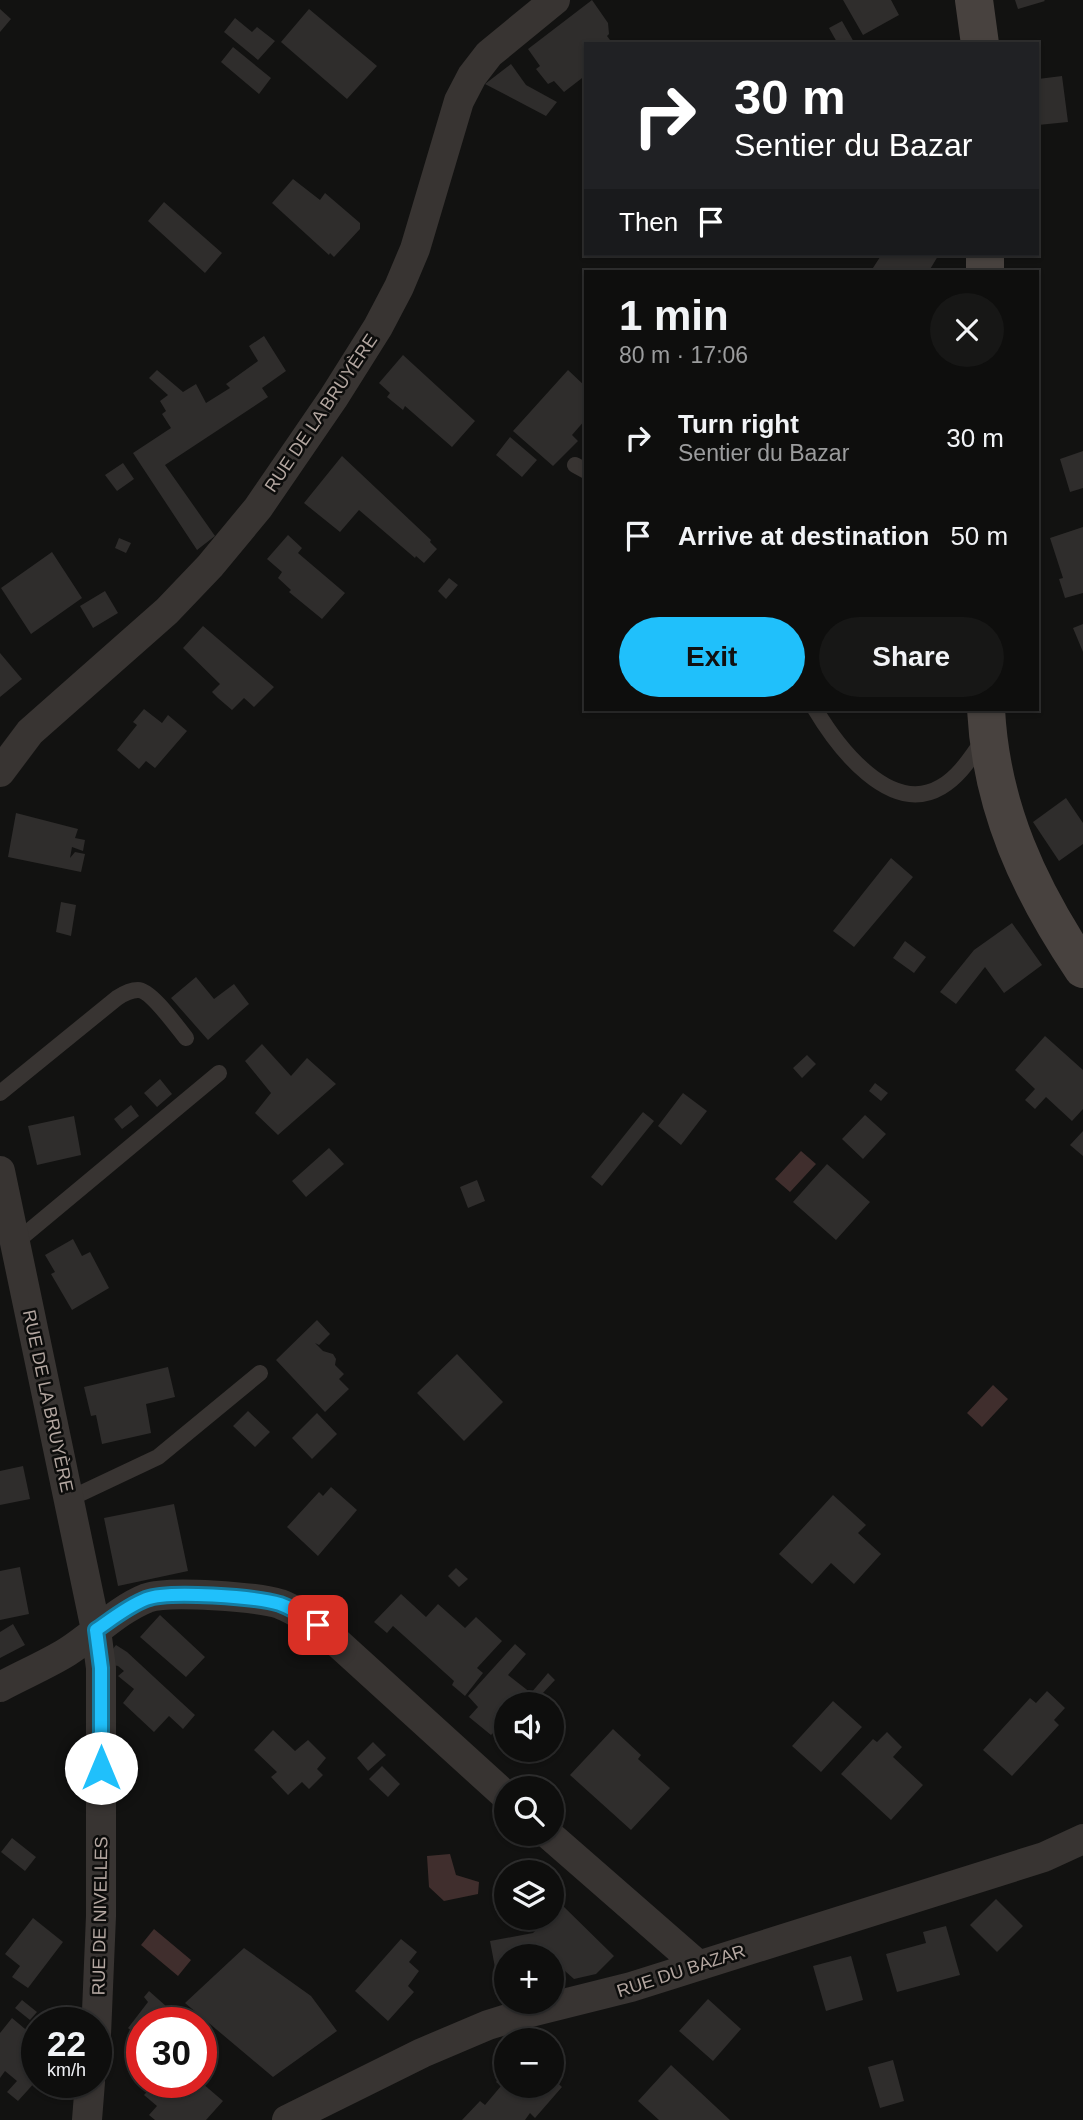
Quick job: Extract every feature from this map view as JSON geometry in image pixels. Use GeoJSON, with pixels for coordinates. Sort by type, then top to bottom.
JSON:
{"type":"FeatureCollection","features":[{"type":"Feature","properties":{"kind":"street","name":"RUE DE LA BRUYÈRE"},"geometry":{"type":"LineString","coordinates":[[0,772],[30,732],[167,611],[210,566],[258,508],[334,397],[378,327],[399,287],[415,248],[459,102],[472,76],[489,54],[555,0]]}},
{"type":"Feature","properties":{"kind":"street"},"geometry":{"type":"LineString","coordinates":[[974,0],[980,42]]}},
{"type":"Feature","properties":{"kind":"street"},"geometry":{"type":"LineString","coordinates":[[987,722],[1004,817],[1043,906],[1083,969]]}},
{"type":"Feature","properties":{"kind":"street","name":"RUE DE LA BRUYÈRE"},"geometry":{"type":"LineString","coordinates":[[0,1171],[96,1630]]}},
{"type":"Feature","properties":{"kind":"street"},"geometry":{"type":"LineString","coordinates":[[0,1687],[67,1652],[128,1608],[148,1598],[164,1594],[279,1604],[295,1610],[318,1625],[494,1785]]}},
{"type":"Feature","properties":{"kind":"street","name":"RUE DE NIVELLES"},"geometry":{"type":"LineString","coordinates":[[96,1630],[101,1668],[101,1916],[97,2007]]}},
{"type":"Feature","properties":{"kind":"street","name":"RUE DU BAZAR"},"geometry":{"type":"LineString","coordinates":[[287,2120],[328,2112],[411,2058],[488,2025],[527,2012],[620,1990],[1044,1857],[1083,1839]]}},
{"type":"Feature","properties":{"kind":"street"},"geometry":{"type":"LineString","coordinates":[[562,1846],[698,1965]]}},
{"type":"Feature","properties":{"kind":"street"},"geometry":{"type":"LineString","coordinates":[[87,2120],[89,2098]]}},
{"type":"Feature","properties":{"kind":"lane"},"geometry":{"type":"LineString","coordinates":[[816,711],[842,747],[867,774],[896,791],[915,794],[939,788],[963,770],[987,722]]}},
{"type":"Feature","properties":{"kind":"lane"},"geometry":{"type":"LineString","coordinates":[[0,1093],[117,998],[132,990],[148,993],[186,1038]]}},
{"type":"Feature","properties":{"kind":"lane"},"geometry":{"type":"LineString","coordinates":[[16,1242],[219,1073]]}},
{"type":"Feature","properties":{"kind":"lane"},"geometry":{"type":"LineString","coordinates":[[69,1499],[158,1457],[260,1373]]}},
{"type":"Feature","properties":{"kind":"shaded area"},"geometry":{"type":"Polygon","coordinates":[[[801,1151],[816,1164],[790,1192],[775,1179],[801,1151]]]}},
{"type":"Feature","properties":{"kind":"shaded area"},"geometry":{"type":"Polygon","coordinates":[[[993,1385],[1008,1399],[982,1427],[967,1413],[993,1385]]]}},
{"type":"Feature","properties":{"kind":"shaded area"},"geometry":{"type":"Polygon","coordinates":[[[450,1854],[456,1875],[479,1882],[478,1894],[444,1901],[429,1887],[427,1856],[450,1854]]]}},
{"type":"Feature","properties":{"kind":"shaded area"},"geometry":{"type":"Polygon","coordinates":[[[154,1929],[191,1960],[178,1976],[141,1945],[154,1929]]]}},
{"type":"Feature","properties":{"kind":"building"},"geometry":{"type":"Polygon","coordinates":[[[592,0],[608,23],[607,36],[612,42],[584,42],[584,77],[564,92],[554,81],[548,84],[536,69],[540,66],[528,49],[592,0]]]}},
{"type":"Feature","properties":{"kind":"building"},"geometry":{"type":"Polygon","coordinates":[[[843,0],[891,0],[899,15],[863,35],[843,0]]]}},
{"type":"Feature","properties":{"kind":"building"},"geometry":{"type":"Polygon","coordinates":[[[1015,0],[1044,0],[1045,1],[1018,9],[1015,0]]]}},
{"type":"Feature","properties":{"kind":"building"},"geometry":{"type":"Polygon","coordinates":[[[0,9],[11,19],[0,32],[0,9]]]}},
{"type":"Feature","properties":{"kind":"building"},"geometry":{"type":"Polygon","coordinates":[[[309,9],[377,66],[347,99],[281,42],[309,9]]]}},
{"type":"Feature","properties":{"kind":"building"},"geometry":{"type":"Polygon","coordinates":[[[235,18],[252,32],[257,27],[275,41],[258,60],[224,32],[235,18]]]}},
{"type":"Feature","properties":{"kind":"building"},"geometry":{"type":"Polygon","coordinates":[[[842,21],[854,42],[837,42],[829,28],[842,21]]]}},
{"type":"Feature","properties":{"kind":"building"},"geometry":{"type":"Polygon","coordinates":[[[233,47],[271,78],[259,94],[221,62],[233,47]]]}},
{"type":"Feature","properties":{"kind":"building"},"geometry":{"type":"Polygon","coordinates":[[[511,64],[526,85],[557,102],[546,116],[485,84],[511,64]]]}},
{"type":"Feature","properties":{"kind":"building"},"geometry":{"type":"Polygon","coordinates":[[[1062,76],[1068,122],[1039,125],[1039,79],[1062,76]]]}},
{"type":"Feature","properties":{"kind":"building"},"geometry":{"type":"Polygon","coordinates":[[[293,179],[320,200],[325,193],[360,223],[360,229],[334,257],[272,203],[293,179]]]}},
{"type":"Feature","properties":{"kind":"building"},"geometry":{"type":"Polygon","coordinates":[[[164,202],[222,253],[205,273],[148,221],[164,202]]]}},
{"type":"Feature","properties":{"kind":"building"},"geometry":{"type":"Polygon","coordinates":[[[881,256],[938,256],[930,270],[872,270],[881,256]]]}},
{"type":"Feature","properties":{"kind":"building"},"geometry":{"type":"Polygon","coordinates":[[[264,336],[286,371],[262,388],[268,397],[165,465],[215,536],[197,550],[133,453],[171,428],[162,414],[166,411],[160,401],[168,395],[149,378],[157,370],[183,392],[196,384],[206,403],[230,388],[226,384],[258,361],[249,346],[264,336]]]}},
{"type":"Feature","properties":{"kind":"building"},"geometry":{"type":"Polygon","coordinates":[[[403,355],[475,421],[452,447],[405,406],[403,410],[387,397],[390,393],[379,383],[403,355]]]}},
{"type":"Feature","properties":{"kind":"building"},"geometry":{"type":"Polygon","coordinates":[[[568,370],[584,385],[584,421],[572,435],[578,441],[553,466],[513,431],[568,370]]]}},
{"type":"Feature","properties":{"kind":"building"},"geometry":{"type":"Polygon","coordinates":[[[510,437],[537,460],[522,477],[496,455],[510,437]]]}},
{"type":"Feature","properties":{"kind":"building"},"geometry":{"type":"Polygon","coordinates":[[[1083,451],[1083,488],[1070,492],[1060,459],[1083,451]]]}},
{"type":"Feature","properties":{"kind":"building"},"geometry":{"type":"Polygon","coordinates":[[[342,456],[431,540],[437,549],[424,563],[359,510],[340,532],[304,503],[342,456]]]}},
{"type":"Feature","properties":{"kind":"building"},"geometry":{"type":"Polygon","coordinates":[[[123,463],[134,479],[117,491],[105,475],[123,463]]]}},
{"type":"Feature","properties":{"kind":"building"},"geometry":{"type":"Polygon","coordinates":[[[1083,527],[1083,593],[1065,598],[1059,579],[1063,578],[1050,538],[1083,527]]]}},
{"type":"Feature","properties":{"kind":"building"},"geometry":{"type":"Polygon","coordinates":[[[288,535],[302,548],[298,553],[345,593],[322,619],[289,592],[291,590],[278,578],[282,572],[267,559],[288,535]]]}},
{"type":"Feature","properties":{"kind":"building"},"geometry":{"type":"Polygon","coordinates":[[[119,538],[131,543],[126,553],[115,548],[119,538]]]}},
{"type":"Feature","properties":{"kind":"building"},"geometry":{"type":"Polygon","coordinates":[[[52,552],[82,598],[31,634],[1,588],[52,552]]]}},
{"type":"Feature","properties":{"kind":"building"},"geometry":{"type":"Polygon","coordinates":[[[449,578],[458,585],[446,599],[438,591],[449,578]]]}},
{"type":"Feature","properties":{"kind":"building"},"geometry":{"type":"Polygon","coordinates":[[[105,591],[118,613],[93,628],[80,606],[105,591]]]}},
{"type":"Feature","properties":{"kind":"building"},"geometry":{"type":"Polygon","coordinates":[[[1083,624],[1083,652],[1073,628],[1083,624]]]}},
{"type":"Feature","properties":{"kind":"building"},"geometry":{"type":"Polygon","coordinates":[[[203,626],[274,687],[254,707],[244,698],[232,710],[212,692],[220,684],[183,648],[203,626]]]}},
{"type":"Feature","properties":{"kind":"building"},"geometry":{"type":"Polygon","coordinates":[[[0,653],[22,679],[0,697],[0,653]]]}},
{"type":"Feature","properties":{"kind":"building"},"geometry":{"type":"Polygon","coordinates":[[[144,709],[162,723],[168,715],[187,731],[155,768],[146,761],[139,769],[117,750],[137,725],[133,722],[144,709]]]}},
{"type":"Feature","properties":{"kind":"building"},"geometry":{"type":"Polygon","coordinates":[[[1066,798],[1083,823],[1083,844],[1059,861],[1033,822],[1066,798]]]}},
{"type":"Feature","properties":{"kind":"building"},"geometry":{"type":"Polygon","coordinates":[[[16,813],[78,829],[75,838],[85,840],[83,851],[72,847],[70,858],[75,852],[85,854],[81,872],[8,857],[16,813]]]}},
{"type":"Feature","properties":{"kind":"building"},"geometry":{"type":"Polygon","coordinates":[[[891,858],[913,877],[854,947],[833,931],[891,858]]]}},
{"type":"Feature","properties":{"kind":"building"},"geometry":{"type":"Polygon","coordinates":[[[61,902],[76,905],[71,936],[56,932],[61,902]]]}},
{"type":"Feature","properties":{"kind":"building"},"geometry":{"type":"Polygon","coordinates":[[[1012,923],[1042,965],[1004,993],[985,967],[956,1004],[940,992],[974,950],[1012,923]]]}},
{"type":"Feature","properties":{"kind":"building"},"geometry":{"type":"Polygon","coordinates":[[[905,941],[926,957],[914,973],[893,958],[905,941]]]}},
{"type":"Feature","properties":{"kind":"building"},"geometry":{"type":"Polygon","coordinates":[[[196,977],[214,999],[234,984],[249,1004],[208,1040],[171,998],[196,977]]]}},
{"type":"Feature","properties":{"kind":"building"},"geometry":{"type":"Polygon","coordinates":[[[1045,1036],[1083,1070],[1083,1109],[1072,1121],[1046,1097],[1035,1109],[1025,1100],[1035,1089],[1015,1070],[1045,1036]]]}},
{"type":"Feature","properties":{"kind":"building"},"geometry":{"type":"Polygon","coordinates":[[[262,1044],[291,1076],[307,1058],[336,1084],[278,1135],[255,1113],[271,1093],[245,1061],[262,1044]]]}},
{"type":"Feature","properties":{"kind":"building"},"geometry":{"type":"Polygon","coordinates":[[[807,1055],[816,1064],[802,1078],[793,1068],[807,1055]]]}},
{"type":"Feature","properties":{"kind":"building"},"geometry":{"type":"Polygon","coordinates":[[[160,1079],[172,1094],[157,1107],[144,1093],[160,1079]]]}},
{"type":"Feature","properties":{"kind":"building"},"geometry":{"type":"Polygon","coordinates":[[[875,1083],[888,1093],[881,1101],[869,1091],[875,1083]]]}},
{"type":"Feature","properties":{"kind":"building"},"geometry":{"type":"Polygon","coordinates":[[[683,1093],[707,1111],[681,1145],[658,1126],[683,1093]]]}},
{"type":"Feature","properties":{"kind":"building"},"geometry":{"type":"Polygon","coordinates":[[[131,1105],[139,1116],[122,1129],[114,1119],[131,1105]]]}},
{"type":"Feature","properties":{"kind":"building"},"geometry":{"type":"Polygon","coordinates":[[[643,1112],[654,1121],[602,1186],[591,1177],[643,1112]]]}},
{"type":"Feature","properties":{"kind":"building"},"geometry":{"type":"Polygon","coordinates":[[[865,1115],[886,1134],[863,1159],[842,1139],[865,1115]]]}},
{"type":"Feature","properties":{"kind":"building"},"geometry":{"type":"Polygon","coordinates":[[[74,1116],[81,1155],[37,1165],[28,1126],[74,1116]]]}},
{"type":"Feature","properties":{"kind":"building"},"geometry":{"type":"Polygon","coordinates":[[[1083,1131],[1083,1156],[1070,1145],[1083,1131]]]}},
{"type":"Feature","properties":{"kind":"building"},"geometry":{"type":"Polygon","coordinates":[[[329,1148],[344,1164],[306,1197],[292,1181],[329,1148]]]}},
{"type":"Feature","properties":{"kind":"building"},"geometry":{"type":"Polygon","coordinates":[[[827,1164],[870,1202],[836,1240],[793,1202],[827,1164]]]}},
{"type":"Feature","properties":{"kind":"building"},"geometry":{"type":"Polygon","coordinates":[[[477,1180],[485,1201],[468,1208],[460,1187],[477,1180]]]}},
{"type":"Feature","properties":{"kind":"building"},"geometry":{"type":"Polygon","coordinates":[[[73,1239],[82,1256],[90,1252],[109,1288],[72,1310],[51,1274],[55,1272],[45,1255],[73,1239]]]}},
{"type":"Feature","properties":{"kind":"building"},"geometry":{"type":"Polygon","coordinates":[[[317,1320],[330,1334],[319,1345],[315,1343],[323,1351],[333,1354],[335,1365],[344,1374],[339,1379],[349,1389],[325,1412],[276,1360],[317,1320]]]}},
{"type":"Feature","properties":{"kind":"building"},"geometry":{"type":"Polygon","coordinates":[[[457,1354],[503,1402],[464,1441],[417,1393],[457,1354]]]}},
{"type":"Feature","properties":{"kind":"building"},"geometry":{"type":"Polygon","coordinates":[[[168,1367],[175,1397],[146,1404],[151,1433],[102,1444],[96,1415],[91,1416],[84,1387],[168,1367]]]}},
{"type":"Feature","properties":{"kind":"building"},"geometry":{"type":"Polygon","coordinates":[[[248,1411],[270,1432],[255,1447],[233,1426],[248,1411]]]}},
{"type":"Feature","properties":{"kind":"building"},"geometry":{"type":"Polygon","coordinates":[[[317,1413],[337,1434],[312,1459],[292,1438],[317,1413]]]}},
{"type":"Feature","properties":{"kind":"building"},"geometry":{"type":"Polygon","coordinates":[[[23,1466],[30,1499],[0,1505],[0,1471],[23,1466]]]}},
{"type":"Feature","properties":{"kind":"building"},"geometry":{"type":"Polygon","coordinates":[[[331,1487],[357,1510],[318,1556],[287,1527],[319,1492],[323,1496],[331,1487]]]}},
{"type":"Feature","properties":{"kind":"building"},"geometry":{"type":"Polygon","coordinates":[[[833,1495],[866,1525],[858,1533],[881,1554],[854,1584],[831,1563],[812,1584],[779,1554],[833,1495]]]}},
{"type":"Feature","properties":{"kind":"building"},"geometry":{"type":"Polygon","coordinates":[[[174,1504],[188,1571],[118,1586],[104,1518],[174,1504]]]}},
{"type":"Feature","properties":{"kind":"building"},"geometry":{"type":"Polygon","coordinates":[[[20,1567],[29,1614],[0,1620],[0,1571],[20,1567]]]}},
{"type":"Feature","properties":{"kind":"building"},"geometry":{"type":"Polygon","coordinates":[[[456,1568],[468,1579],[459,1587],[448,1576],[456,1568]]]}},
{"type":"Feature","properties":{"kind":"building"},"geometry":{"type":"Polygon","coordinates":[[[401,1594],[426,1617],[438,1604],[465,1628],[476,1617],[502,1641],[477,1668],[483,1673],[465,1696],[452,1685],[454,1681],[393,1626],[387,1633],[374,1622],[401,1594]]]}},
{"type":"Feature","properties":{"kind":"building"},"geometry":{"type":"Polygon","coordinates":[[[160,1615],[205,1657],[186,1677],[140,1637],[160,1615]]]}},
{"type":"Feature","properties":{"kind":"building"},"geometry":{"type":"Polygon","coordinates":[[[13,1624],[25,1645],[0,1658],[0,1632],[13,1624]]]}},
{"type":"Feature","properties":{"kind":"building"},"geometry":{"type":"Polygon","coordinates":[[[515,1644],[526,1654],[508,1675],[530,1692],[494,1692],[494,1732],[491,1735],[469,1717],[478,1707],[468,1696],[515,1644]]]}},
{"type":"Feature","properties":{"kind":"building"},"geometry":{"type":"Polygon","coordinates":[[[116,1645],[195,1715],[183,1729],[169,1716],[154,1732],[123,1703],[134,1689],[118,1676],[124,1671],[113,1665],[112,1650],[116,1645]]]}},
{"type":"Feature","properties":{"kind":"building"},"geometry":{"type":"Polygon","coordinates":[[[548,1673],[555,1680],[544,1692],[532,1692],[548,1673]]]}},
{"type":"Feature","properties":{"kind":"building"},"geometry":{"type":"Polygon","coordinates":[[[1047,1691],[1065,1708],[1054,1720],[1059,1725],[1012,1776],[983,1750],[1030,1698],[1036,1703],[1047,1691]]]}},
{"type":"Feature","properties":{"kind":"building"},"geometry":{"type":"Polygon","coordinates":[[[833,1701],[862,1727],[821,1772],[792,1746],[833,1701]]]}},
{"type":"Feature","properties":{"kind":"building"},"geometry":{"type":"Polygon","coordinates":[[[613,1729],[641,1755],[638,1759],[670,1788],[631,1830],[570,1775],[613,1729]]]}},
{"type":"Feature","properties":{"kind":"building"},"geometry":{"type":"Polygon","coordinates":[[[273,1730],[295,1751],[308,1740],[326,1758],[317,1769],[323,1775],[309,1789],[302,1782],[288,1795],[271,1777],[277,1772],[254,1750],[273,1730]]]}},
{"type":"Feature","properties":{"kind":"building"},"geometry":{"type":"Polygon","coordinates":[[[887,1732],[902,1747],[893,1757],[923,1785],[891,1820],[841,1774],[873,1739],[877,1742],[887,1732]]]}},
{"type":"Feature","properties":{"kind":"building"},"geometry":{"type":"Polygon","coordinates":[[[373,1742],[386,1755],[368,1771],[357,1758],[373,1742]]]}},
{"type":"Feature","properties":{"kind":"building"},"geometry":{"type":"Polygon","coordinates":[[[382,1766],[400,1784],[388,1797],[369,1779],[382,1766]]]}},
{"type":"Feature","properties":{"kind":"building"},"geometry":{"type":"Polygon","coordinates":[[[12,1838],[36,1857],[25,1871],[1,1852],[12,1838]]]}},
{"type":"Feature","properties":{"kind":"building"},"geometry":{"type":"Polygon","coordinates":[[[996,1899],[1023,1926],[997,1952],[970,1925],[996,1899]]]}},
{"type":"Feature","properties":{"kind":"building"},"geometry":{"type":"Polygon","coordinates":[[[564,1907],[614,1956],[596,1974],[574,1979],[564,1971],[564,1944],[494,1944],[494,1962],[490,1941],[533,1933],[536,1930],[564,1930],[564,1907]]]}},
{"type":"Feature","properties":{"kind":"building"},"geometry":{"type":"Polygon","coordinates":[[[33,1918],[63,1942],[28,1988],[12,1977],[20,1966],[5,1954],[33,1918]]]}},
{"type":"Feature","properties":{"kind":"building"},"geometry":{"type":"Polygon","coordinates":[[[946,1926],[960,1975],[897,1992],[886,1954],[926,1943],[923,1932],[946,1926]]]}},
{"type":"Feature","properties":{"kind":"building"},"geometry":{"type":"Polygon","coordinates":[[[401,1939],[417,1952],[409,1962],[419,1971],[408,1986],[414,1992],[388,2021],[355,1991],[401,1939]]]}},
{"type":"Feature","properties":{"kind":"building"},"geometry":{"type":"Polygon","coordinates":[[[244,1948],[311,1996],[337,2031],[273,2077],[217,2030],[217,2007],[190,2007],[185,2003],[244,1948]]]}},
{"type":"Feature","properties":{"kind":"building"},"geometry":{"type":"Polygon","coordinates":[[[851,1956],[863,2000],[826,2011],[813,1966],[851,1956]]]}},
{"type":"Feature","properties":{"kind":"building"},"geometry":{"type":"Polygon","coordinates":[[[149,1991],[167,2007],[144,2007],[148,2002],[144,1997],[149,1991]]]}},
{"type":"Feature","properties":{"kind":"building"},"geometry":{"type":"Polygon","coordinates":[[[708,1999],[741,2029],[713,2061],[679,2031],[708,1999]]]}},
{"type":"Feature","properties":{"kind":"building"},"geometry":{"type":"Polygon","coordinates":[[[22,2000],[31,2007],[21,2007],[21,2013],[15,2008],[22,2000]]]}},
{"type":"Feature","properties":{"kind":"building"},"geometry":{"type":"Polygon","coordinates":[[[12,2018],[21,2026],[21,2098],[18,2101],[7,2092],[17,2081],[5,2071],[0,2078],[0,2033],[12,2018]]]}},
{"type":"Feature","properties":{"kind":"building"},"geometry":{"type":"Polygon","coordinates":[[[893,2060],[904,2101],[880,2108],[868,2067],[893,2060]]]}},
{"type":"Feature","properties":{"kind":"building"},"geometry":{"type":"Polygon","coordinates":[[[671,2065],[730,2120],[659,2120],[638,2101],[671,2065]]]}},
{"type":"Feature","properties":{"kind":"building"},"geometry":{"type":"Polygon","coordinates":[[[494,2094],[494,2098],[552,2098],[535,2118],[530,2113],[525,2120],[462,2120],[480,2101],[485,2105],[494,2094]]]}},
{"type":"Feature","properties":{"kind":"building"},"geometry":{"type":"Polygon","coordinates":[[[217,2096],[223,2101],[206,2120],[155,2120],[149,2115],[157,2106],[148,2098],[217,2098],[217,2096]]]}},
{"type":"Feature","properties":{"kind":"route"},"geometry":{"type":"LineString","coordinates":[[101,1768],[101,1668],[96,1630],[128,1608],[164,1594],[232,1598],[279,1604],[295,1610],[318,1625]]}}]}
